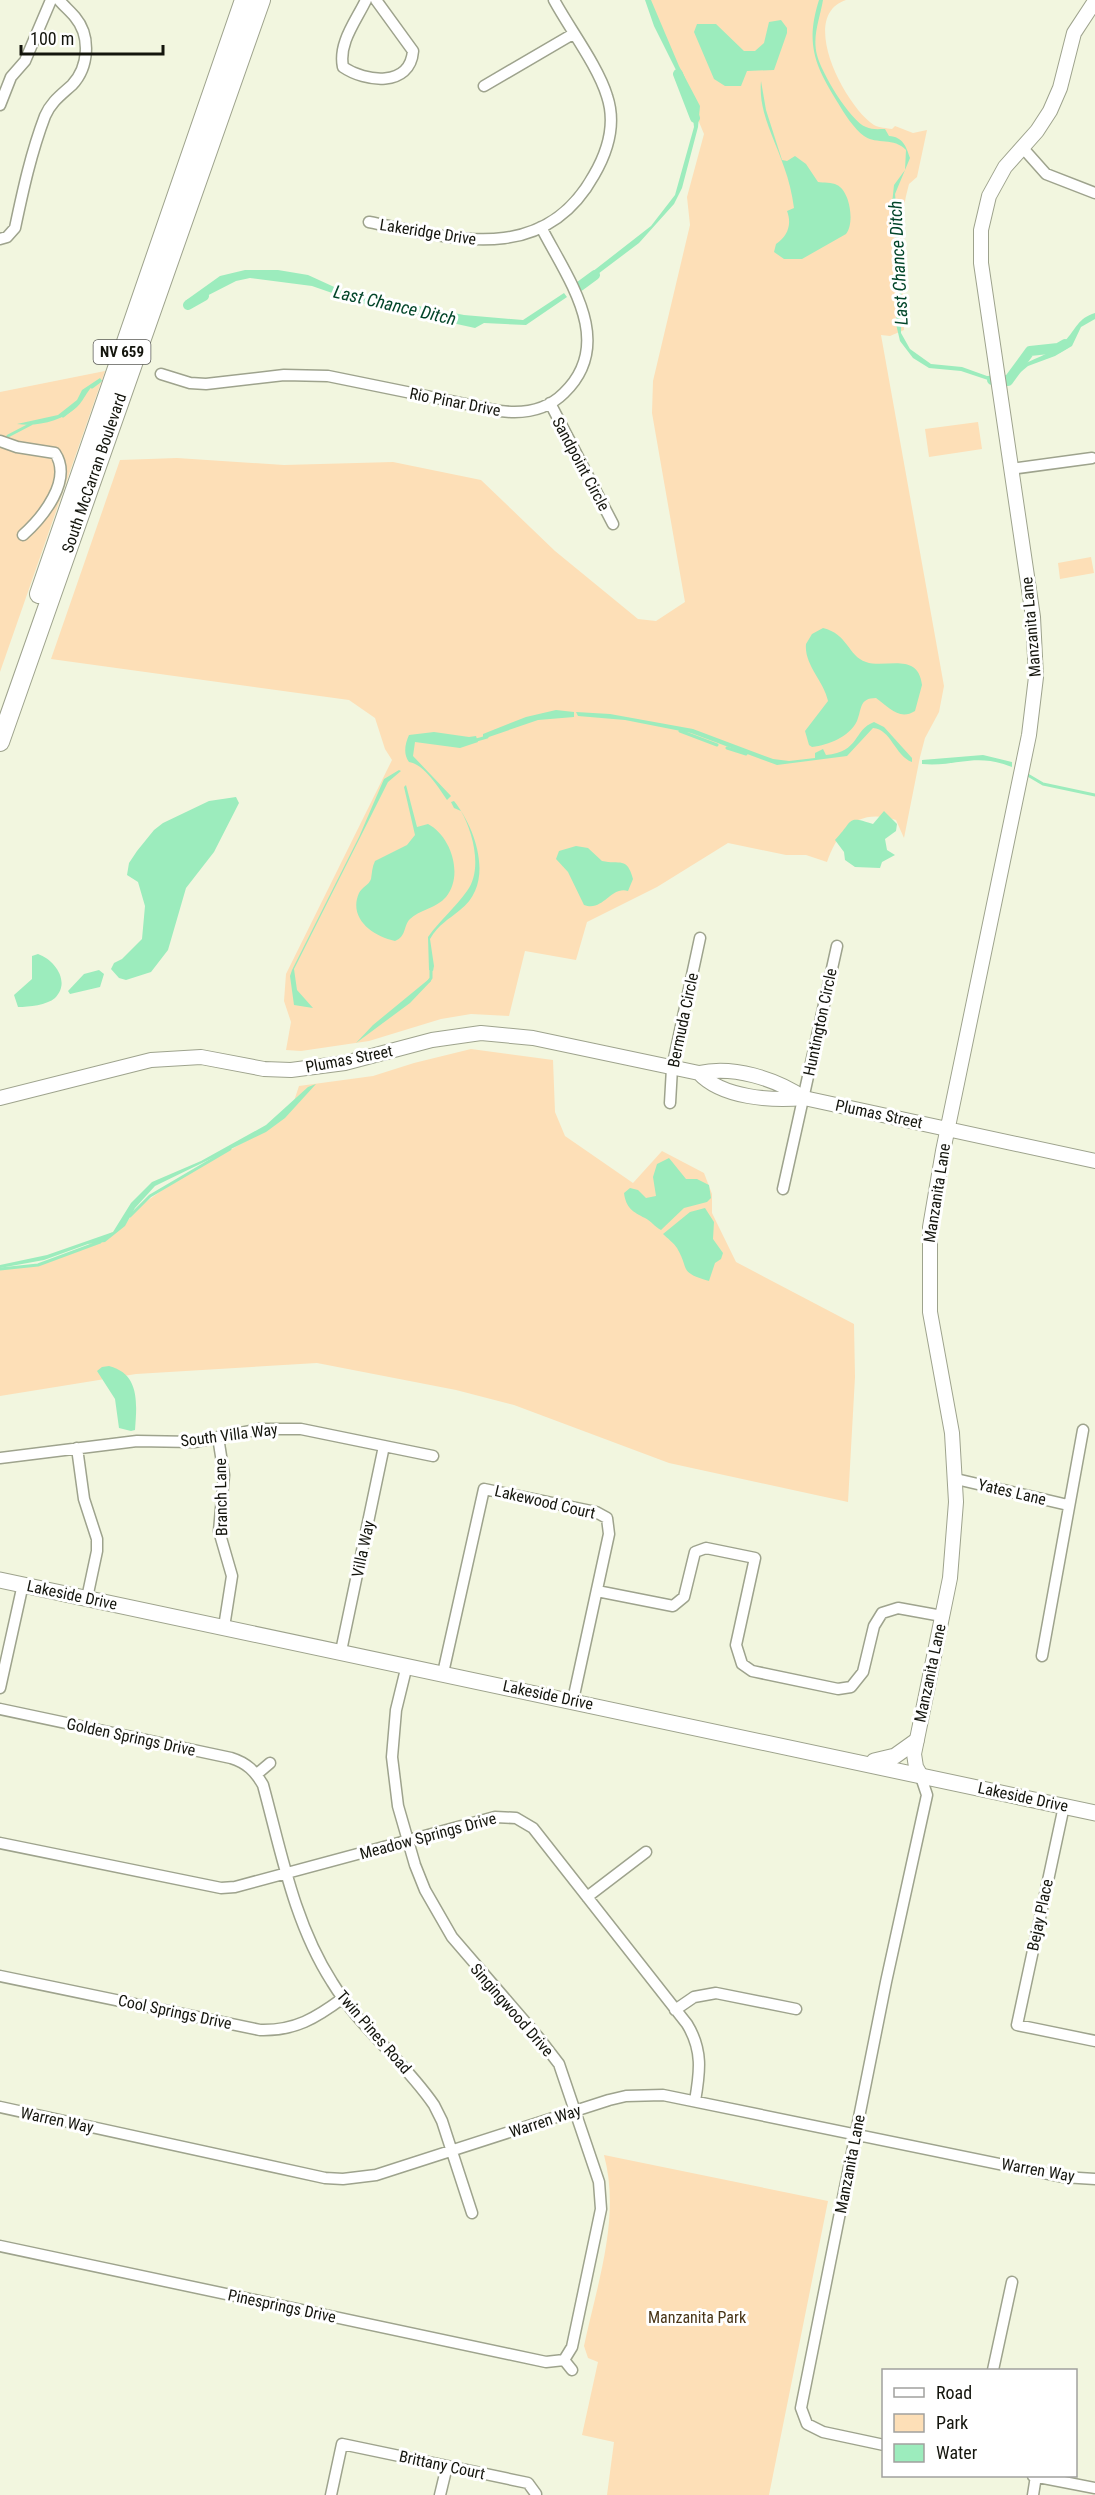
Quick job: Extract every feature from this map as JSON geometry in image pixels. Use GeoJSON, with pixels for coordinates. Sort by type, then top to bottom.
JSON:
{"type":"FeatureCollection","features":[{"type":"Feature","properties":{"kind":"main road","name":"South McCarran Boulevard"},"geometry":{"type":"LineString","coordinates":[[0,704],[244,0]]}},
{"type":"Feature","properties":{"kind":"main road","name":"South McCarran Boulevard"},"geometry":{"type":"LineString","coordinates":[[0,742],[261,0]]}},
{"type":"Feature","properties":{"kind":"main road","name":"Lakeside Drive"},"geometry":{"type":"LineString","coordinates":[[0,1580],[573,1700],[1095,1813]]}},
{"type":"Feature","properties":{"kind":"main road"},"geometry":{"type":"LineString","coordinates":[[868,1763],[895,1756],[916,1741]]}},
{"type":"Feature","properties":{"kind":"street"},"geometry":{"type":"LineString","coordinates":[[0,105],[11,77],[25,61],[51,0]]}},
{"type":"Feature","properties":{"kind":"street"},"geometry":{"type":"LineString","coordinates":[[0,239],[8,237],[15,228],[31,155],[46,113],[57,97],[73,83],[84,62],[83,33],[75,17],[59,0]]}},
{"type":"Feature","properties":{"kind":"street"},"geometry":{"type":"LineString","coordinates":[[366,0],[344,43],[341,57],[343,67],[368,78],[391,79],[406,69],[413,60],[413,51],[376,0]]}},
{"type":"Feature","properties":{"kind":"street","name":"Lakeridge Drive"},"geometry":{"type":"LineString","coordinates":[[369,222],[472,241],[506,239],[541,227],[569,207],[581,195],[600,166],[610,134],[610,114],[607,95],[554,0]]}},
{"type":"Feature","properties":{"kind":"street","name":"Manzanita Lane"},"geometry":{"type":"LineString","coordinates":[[882,2445],[823,2432],[807,2424],[801,2408],[927,1795],[914,1759],[953,1555],[956,1479],[952,1433],[930,1312],[928,1271],[932,1205],[1033,715],[1036,657],[981,263],[981,230],[985,206],[993,186],[1005,167],[1050,111],[1060,88],[1074,33],[1094,1]]}},
{"type":"Feature","properties":{"kind":"street"},"geometry":{"type":"LineString","coordinates":[[484,86],[573,34]]}},
{"type":"Feature","properties":{"kind":"street"},"geometry":{"type":"LineString","coordinates":[[1023,147],[1046,174],[1095,194]]}},
{"type":"Feature","properties":{"kind":"street","name":"Rio Pinar Drive"},"geometry":{"type":"LineString","coordinates":[[161,374],[190,383],[206,384],[284,375],[328,376],[513,412],[538,409],[566,392],[578,376],[586,358],[589,338],[584,313],[541,227]]}},
{"type":"Feature","properties":{"kind":"street","name":"Sandpoint Circle"},"geometry":{"type":"LineString","coordinates":[[549,404],[613,524]]}},
{"type":"Feature","properties":{"kind":"street"},"geometry":{"type":"LineString","coordinates":[[0,441],[16,447],[55,453],[60,460],[60,478],[48,507],[23,535]]}},
{"type":"Feature","properties":{"kind":"street"},"geometry":{"type":"LineString","coordinates":[[1011,469],[1092,458]]}},
{"type":"Feature","properties":{"kind":"street","name":"Bermuda Circle"},"geometry":{"type":"LineString","coordinates":[[670,1103],[672,1068],[700,938]]}},
{"type":"Feature","properties":{"kind":"street","name":"Huntington Circle"},"geometry":{"type":"LineString","coordinates":[[783,1189],[837,946]]}},
{"type":"Feature","properties":{"kind":"street","name":"Plumas Street"},"geometry":{"type":"LineString","coordinates":[[9,1094],[159,1059],[201,1057],[264,1069],[291,1070],[345,1064],[432,1040],[481,1033],[533,1038],[699,1073],[714,1071],[754,1076],[791,1089],[804,1098]]}},
{"type":"Feature","properties":{"kind":"street","name":"Plumas Street"},"geometry":{"type":"LineString","coordinates":[[699,1073],[709,1082],[746,1095],[786,1099],[804,1098],[1095,1161]]}},
{"type":"Feature","properties":{"kind":"street","name":"South Villa Way"},"geometry":{"type":"LineString","coordinates":[[0,1458],[137,1441],[194,1442],[279,1428],[301,1429],[433,1456]]}},
{"type":"Feature","properties":{"kind":"street","name":"Yates Lane"},"geometry":{"type":"LineString","coordinates":[[1042,1656],[1083,1430]]}},
{"type":"Feature","properties":{"kind":"street","name":"Branch Lane"},"geometry":{"type":"LineString","coordinates":[[218,1437],[224,1475],[219,1531],[232,1576],[232,1588],[224,1627]]}},
{"type":"Feature","properties":{"kind":"street","name":"Villa Way"},"geometry":{"type":"LineString","coordinates":[[341,1651],[384,1446]]}},
{"type":"Feature","properties":{"kind":"street"},"geometry":{"type":"LineString","coordinates":[[77,1448],[84,1499],[97,1539],[97,1551],[87,1598]]}},
{"type":"Feature","properties":{"kind":"street","name":"Yates Lane"},"geometry":{"type":"LineString","coordinates":[[956,1479],[1068,1505]]}},
{"type":"Feature","properties":{"kind":"street","name":"Lakewood Court"},"geometry":{"type":"LineString","coordinates":[[443,1673],[484,1489],[596,1512],[607,1518],[609,1534],[573,1700]]}},
{"type":"Feature","properties":{"kind":"street"},"geometry":{"type":"LineString","coordinates":[[597,1591],[673,1606],[684,1597],[695,1552],[706,1548],[755,1558],[736,1645],[742,1664],[752,1671],[838,1689],[851,1687],[863,1671],[874,1626],[882,1614],[898,1608],[942,1616]]}},
{"type":"Feature","properties":{"kind":"street"},"geometry":{"type":"LineString","coordinates":[[0,1688],[22,1584]]}},
{"type":"Feature","properties":{"kind":"street","name":"Singingwood Drive"},"geometry":{"type":"LineString","coordinates":[[407,1665],[396,1710],[392,1757],[398,1806],[407,1840],[425,1890],[447,1929],[469,1959],[549,2049],[566,2080],[599,2182],[601,2209],[572,2347],[564,2360]]}},
{"type":"Feature","properties":{"kind":"street","name":"Golden Springs Drive"},"geometry":{"type":"LineString","coordinates":[[0,1709],[231,1758],[249,1766],[257,1774]]}},
{"type":"Feature","properties":{"kind":"street"},"geometry":{"type":"LineString","coordinates":[[257,1774],[270,1763]]}},
{"type":"Feature","properties":{"kind":"street","name":"Twin Pines Road"},"geometry":{"type":"LineString","coordinates":[[257,1774],[263,1785],[287,1873],[308,1938],[343,1998],[425,2092],[442,2121],[472,2213]]}},
{"type":"Feature","properties":{"kind":"street","name":"Bejay Place"},"geometry":{"type":"LineString","coordinates":[[1064,1806],[1017,2025],[1095,2041]]}},
{"type":"Feature","properties":{"kind":"street","name":"Meadow Springs Drive"},"geometry":{"type":"LineString","coordinates":[[0,1844],[214,1888],[235,1887],[495,1816],[516,1818],[533,1828],[693,2035],[698,2047],[700,2074],[695,2101]]}},
{"type":"Feature","properties":{"kind":"street"},"geometry":{"type":"LineString","coordinates":[[587,1897],[646,1852]]}},
{"type":"Feature","properties":{"kind":"street","name":"Cool Springs Drive"},"geometry":{"type":"LineString","coordinates":[[0,1976],[260,2030],[290,2029],[304,2024],[343,1998]]}},
{"type":"Feature","properties":{"kind":"street"},"geometry":{"type":"LineString","coordinates":[[675,2010],[694,1996],[716,1993],[796,2009]]}},
{"type":"Feature","properties":{"kind":"street","name":"Warren Way"},"geometry":{"type":"LineString","coordinates":[[0,2107],[325,2178],[343,2179],[376,2175],[609,2100],[644,2094],[695,2101],[1063,2177],[1095,2179]]}},
{"type":"Feature","properties":{"kind":"street","name":"Pinesprings Drive"},"geometry":{"type":"LineString","coordinates":[[0,2246],[546,2362],[564,2360]]}},
{"type":"Feature","properties":{"kind":"street"},"geometry":{"type":"LineString","coordinates":[[993,2369],[1012,2282]]}},
{"type":"Feature","properties":{"kind":"street"},"geometry":{"type":"LineString","coordinates":[[564,2360],[572,2370]]}},
{"type":"Feature","properties":{"kind":"street","name":"Brittany Court"},"geometry":{"type":"LineString","coordinates":[[332,2495],[342,2444],[528,2483],[537,2494]]}},
{"type":"Feature","properties":{"kind":"street"},"geometry":{"type":"LineString","coordinates":[[440,2495],[447,2466]]}},
{"type":"Feature","properties":{"kind":"street"},"geometry":{"type":"LineString","coordinates":[[1032,2495],[1035,2477]]}},
{"type":"Feature","properties":{"kind":"street"},"geometry":{"type":"LineString","coordinates":[[1040,2477],[1095,2488]]}},
{"type":"Feature","properties":{"kind":"green space"},"geometry":{"type":"Polygon","coordinates":[[[648,0],[846,0],[832,9],[826,24],[826,42],[831,62],[851,100],[876,126],[892,129],[895,126],[913,133],[927,130],[917,177],[909,184],[901,223],[904,330],[890,336],[881,335],[944,686],[939,712],[925,738],[920,757],[904,838],[896,820],[871,817],[861,819],[844,831],[827,862],[806,855],[786,855],[728,843],[657,887],[587,922],[576,960],[525,951],[509,1016],[471,1014],[441,1019],[369,1041],[301,1051],[286,1050],[291,1022],[284,1001],[286,974],[392,760],[385,749],[375,718],[349,700],[51,659],[120,460],[177,458],[284,465],[393,462],[481,480],[555,551],[638,619],[656,621],[685,602],[652,413],[653,381],[690,225],[687,197],[704,134],[648,0]]]}},
{"type":"Feature","properties":{"kind":"green space"},"geometry":{"type":"Polygon","coordinates":[[[105,371],[0,672],[0,392],[105,371]]]}},
{"type":"Feature","properties":{"kind":"green space"},"geometry":{"type":"Polygon","coordinates":[[[978,422],[982,449],[929,457],[925,429],[978,422]]]}},
{"type":"Feature","properties":{"kind":"green space"},"geometry":{"type":"Polygon","coordinates":[[[1091,557],[1094,573],[1060,579],[1058,563],[1091,557]]]}},
{"type":"Feature","properties":{"kind":"green space"},"geometry":{"type":"Polygon","coordinates":[[[471,1049],[553,1060],[555,1112],[565,1136],[633,1183],[662,1151],[704,1173],[712,1194],[712,1213],[736,1262],[854,1324],[855,1377],[848,1502],[669,1463],[514,1405],[456,1390],[317,1363],[136,1374],[0,1396],[0,1268],[40,1264],[86,1246],[124,1226],[137,1208],[175,1181],[273,1126],[292,1107],[299,1086],[373,1076],[471,1049]]]}},
{"type":"Feature","properties":{"kind":"green space","name":"Manzanita Park"},"geometry":{"type":"Polygon","coordinates":[[[604,2155],[828,2201],[769,2495],[607,2495],[614,2442],[582,2435],[598,2362],[588,2358],[584,2346],[601,2275],[609,2227],[609,2179],[604,2155]]]}},
{"type":"Feature","properties":{"kind":"water"},"geometry":{"type":"Polygon","coordinates":[[[645,0],[651,0],[679,66],[700,106],[698,127],[682,188],[674,204],[639,243],[586,283],[583,279],[651,226],[675,195],[694,127],[691,100],[654,26],[645,0]]]}},
{"type":"Feature","properties":{"kind":"water"},"geometry":{"type":"Polygon","coordinates":[[[819,0],[823,0],[816,34],[816,48],[824,73],[837,95],[859,123],[871,129],[885,129],[889,136],[898,138],[903,143],[910,158],[905,170],[906,150],[891,142],[869,139],[860,133],[846,116],[823,77],[813,42],[813,29],[819,0]]]}},
{"type":"Feature","properties":{"kind":"water"},"geometry":{"type":"Polygon","coordinates":[[[781,20],[787,28],[787,33],[774,70],[747,71],[741,86],[725,86],[714,79],[694,32],[697,24],[716,24],[744,51],[755,51],[764,43],[769,22],[781,20]]]}},
{"type":"Feature","properties":{"kind":"water"},"geometry":{"type":"Polygon","coordinates":[[[761,81],[766,110],[782,160],[787,161],[795,156],[806,164],[818,182],[837,185],[845,194],[850,208],[850,223],[846,234],[802,259],[784,259],[774,252],[776,244],[788,229],[787,211],[794,208],[787,177],[762,104],[761,81]]]}},
{"type":"Feature","properties":{"kind":"water"},"geometry":{"type":"Polygon","coordinates":[[[905,170],[895,194],[902,265],[901,333],[910,349],[931,364],[962,367],[987,376],[1009,375],[1022,365],[1059,346],[1081,321],[1095,313],[1095,319],[1081,327],[1072,346],[1055,356],[1028,366],[1010,381],[988,380],[961,371],[929,368],[913,358],[900,341],[896,324],[898,263],[892,204],[894,185],[905,170]]]}},
{"type":"Feature","properties":{"kind":"water"},"geometry":{"type":"Polygon","coordinates":[[[245,270],[278,270],[308,275],[343,291],[464,315],[523,320],[564,293],[567,297],[526,325],[484,323],[475,328],[361,303],[312,286],[250,278],[236,281],[193,303],[187,304],[185,301],[220,276],[245,270]]]}},
{"type":"Feature","properties":{"kind":"water"},"geometry":{"type":"Polygon","coordinates":[[[100,378],[102,381],[94,384],[80,404],[64,416],[41,424],[17,424],[58,415],[77,400],[82,390],[100,378]]]}},
{"type":"Feature","properties":{"kind":"water"},"geometry":{"type":"Polygon","coordinates":[[[823,628],[838,635],[855,655],[866,662],[900,663],[914,668],[922,685],[915,711],[909,714],[899,714],[876,698],[871,698],[864,702],[857,721],[844,736],[825,744],[812,747],[809,745],[805,731],[828,701],[808,659],[806,644],[812,634],[823,628]]]}},
{"type":"Feature","properties":{"kind":"water"},"geometry":{"type":"Polygon","coordinates":[[[556,710],[574,712],[574,717],[538,720],[483,739],[483,734],[526,717],[556,710]]]}},
{"type":"Feature","properties":{"kind":"water"},"geometry":{"type":"Polygon","coordinates":[[[576,712],[610,714],[693,729],[773,759],[789,761],[815,758],[815,753],[823,749],[826,755],[845,750],[862,730],[874,722],[884,727],[912,758],[912,762],[901,754],[884,733],[873,728],[847,756],[777,765],[691,733],[625,720],[578,716],[576,712]]]}},
{"type":"Feature","properties":{"kind":"water"},"geometry":{"type":"Polygon","coordinates":[[[434,732],[476,736],[478,742],[460,748],[415,742],[413,756],[451,796],[447,800],[431,777],[420,767],[409,762],[405,752],[409,735],[434,732]]]}},
{"type":"Feature","properties":{"kind":"water"},"geometry":{"type":"Polygon","coordinates":[[[983,755],[1012,762],[1012,767],[976,760],[922,764],[922,760],[983,755]]]}},
{"type":"Feature","properties":{"kind":"water"},"geometry":{"type":"Polygon","coordinates":[[[401,771],[388,782],[294,969],[297,990],[313,1008],[294,1005],[290,976],[292,970],[359,837],[384,779],[401,771]]]}},
{"type":"Feature","properties":{"kind":"water"},"geometry":{"type":"Polygon","coordinates":[[[406,785],[417,827],[428,824],[443,837],[449,847],[454,878],[446,897],[438,904],[410,919],[403,934],[395,941],[378,935],[364,924],[359,918],[356,902],[360,891],[371,879],[375,861],[407,845],[415,835],[404,787],[406,785]]]}},
{"type":"Feature","properties":{"kind":"water"},"geometry":{"type":"Polygon","coordinates":[[[236,797],[239,803],[214,852],[186,888],[168,950],[151,972],[126,980],[119,978],[111,969],[114,963],[122,959],[142,939],[145,906],[138,882],[127,875],[129,863],[154,830],[163,823],[209,801],[236,797]]]}},
{"type":"Feature","properties":{"kind":"water"},"geometry":{"type":"Polygon","coordinates":[[[454,801],[462,812],[469,825],[475,840],[479,871],[477,885],[471,899],[440,926],[430,939],[433,971],[429,970],[428,937],[467,891],[474,873],[474,851],[469,829],[461,811],[454,808],[451,802],[454,801]]]}},
{"type":"Feature","properties":{"kind":"water"},"geometry":{"type":"Polygon","coordinates":[[[884,811],[897,824],[896,831],[885,839],[887,850],[895,855],[882,862],[880,868],[855,867],[845,860],[844,852],[835,840],[851,821],[858,820],[873,824],[884,811]]]}},
{"type":"Feature","properties":{"kind":"water"},"geometry":{"type":"Polygon","coordinates":[[[576,846],[588,848],[602,861],[625,864],[633,879],[628,891],[616,892],[597,905],[584,905],[568,872],[556,859],[559,851],[576,846]]]}},
{"type":"Feature","properties":{"kind":"water"},"geometry":{"type":"Polygon","coordinates":[[[38,954],[50,961],[59,972],[60,992],[47,1002],[18,1007],[14,995],[32,979],[32,956],[38,954]]]}},
{"type":"Feature","properties":{"kind":"water"},"geometry":{"type":"Polygon","coordinates":[[[99,970],[104,974],[100,987],[70,994],[68,991],[84,974],[99,970]]]}},
{"type":"Feature","properties":{"kind":"water"},"geometry":{"type":"Polygon","coordinates":[[[429,979],[431,981],[410,1003],[356,1043],[373,1025],[429,979]]]}},
{"type":"Feature","properties":{"kind":"water"},"geometry":{"type":"Polygon","coordinates":[[[316,1084],[285,1118],[266,1132],[155,1186],[135,1208],[125,1226],[105,1242],[88,1244],[44,1260],[0,1268],[0,1265],[47,1255],[113,1232],[131,1203],[152,1182],[201,1161],[266,1125],[308,1087],[316,1084]]]}},
{"type":"Feature","properties":{"kind":"water"},"geometry":{"type":"Polygon","coordinates":[[[669,1158],[686,1179],[697,1179],[709,1185],[711,1198],[707,1202],[684,1208],[661,1230],[631,1209],[624,1193],[630,1188],[638,1190],[646,1198],[656,1196],[653,1177],[657,1164],[669,1158]]]}},
{"type":"Feature","properties":{"kind":"water"},"geometry":{"type":"Polygon","coordinates":[[[705,1208],[714,1222],[713,1239],[723,1253],[721,1259],[715,1263],[709,1281],[693,1275],[686,1269],[677,1248],[663,1234],[690,1212],[705,1208]]]}},
{"type":"Feature","properties":{"kind":"water"},"geometry":{"type":"Polygon","coordinates":[[[109,1366],[119,1370],[131,1383],[136,1400],[135,1430],[119,1428],[115,1399],[97,1371],[109,1366]]]}},
{"type":"Feature","properties":{"kind":"waterway","name":"Last Chance Ditch"},"geometry":{"type":"LineString","coordinates":[[678,74],[695,118]]}},
{"type":"Feature","properties":{"kind":"waterway","name":"Last Chance Ditch"},"geometry":{"type":"LineString","coordinates":[[580,286],[595,275]]}},
{"type":"Feature","properties":{"kind":"waterway","name":"Last Chance Ditch"},"geometry":{"type":"LineString","coordinates":[[188,305],[204,296]]}},
{"type":"Feature","properties":{"kind":"waterway","name":"Last Chance Ditch"},"geometry":{"type":"LineString","coordinates":[[992,380],[1008,381],[1030,351],[1058,348],[1065,344]]}},
{"type":"Feature","properties":{"kind":"waterway","name":"Last Chance Ditch"},"geometry":{"type":"LineString","coordinates":[[92,387],[100,381]]}},
{"type":"Feature","properties":{"kind":"waterway","name":"Last Chance Ditch"},"geometry":{"type":"LineString","coordinates":[[63,416],[74,407]]}},
{"type":"Feature","properties":{"kind":"waterway","name":"Last Chance Ditch"},"geometry":{"type":"LineString","coordinates":[[8,436],[31,424]]}},
{"type":"Feature","properties":{"kind":"waterway"},"geometry":{"type":"LineString","coordinates":[[680,731],[717,745]]}},
{"type":"Feature","properties":{"kind":"waterway"},"geometry":{"type":"LineString","coordinates":[[473,741],[487,737]]}},
{"type":"Feature","properties":{"kind":"waterway"},"geometry":{"type":"LineString","coordinates":[[727,748],[746,754]]}},
{"type":"Feature","properties":{"kind":"waterway"},"geometry":{"type":"LineString","coordinates":[[1026,774],[1043,784],[1095,795]]}},
{"type":"Feature","properties":{"kind":"waterway"},"geometry":{"type":"LineString","coordinates":[[429,981],[431,967]]}},
{"type":"Feature","properties":{"kind":"waterway"},"geometry":{"type":"LineString","coordinates":[[130,1216],[150,1196],[230,1149]]}},
{"type":"Feature","properties":{"kind":"waterway"},"geometry":{"type":"LineString","coordinates":[[0,1269],[38,1265],[100,1242]]}}]}
